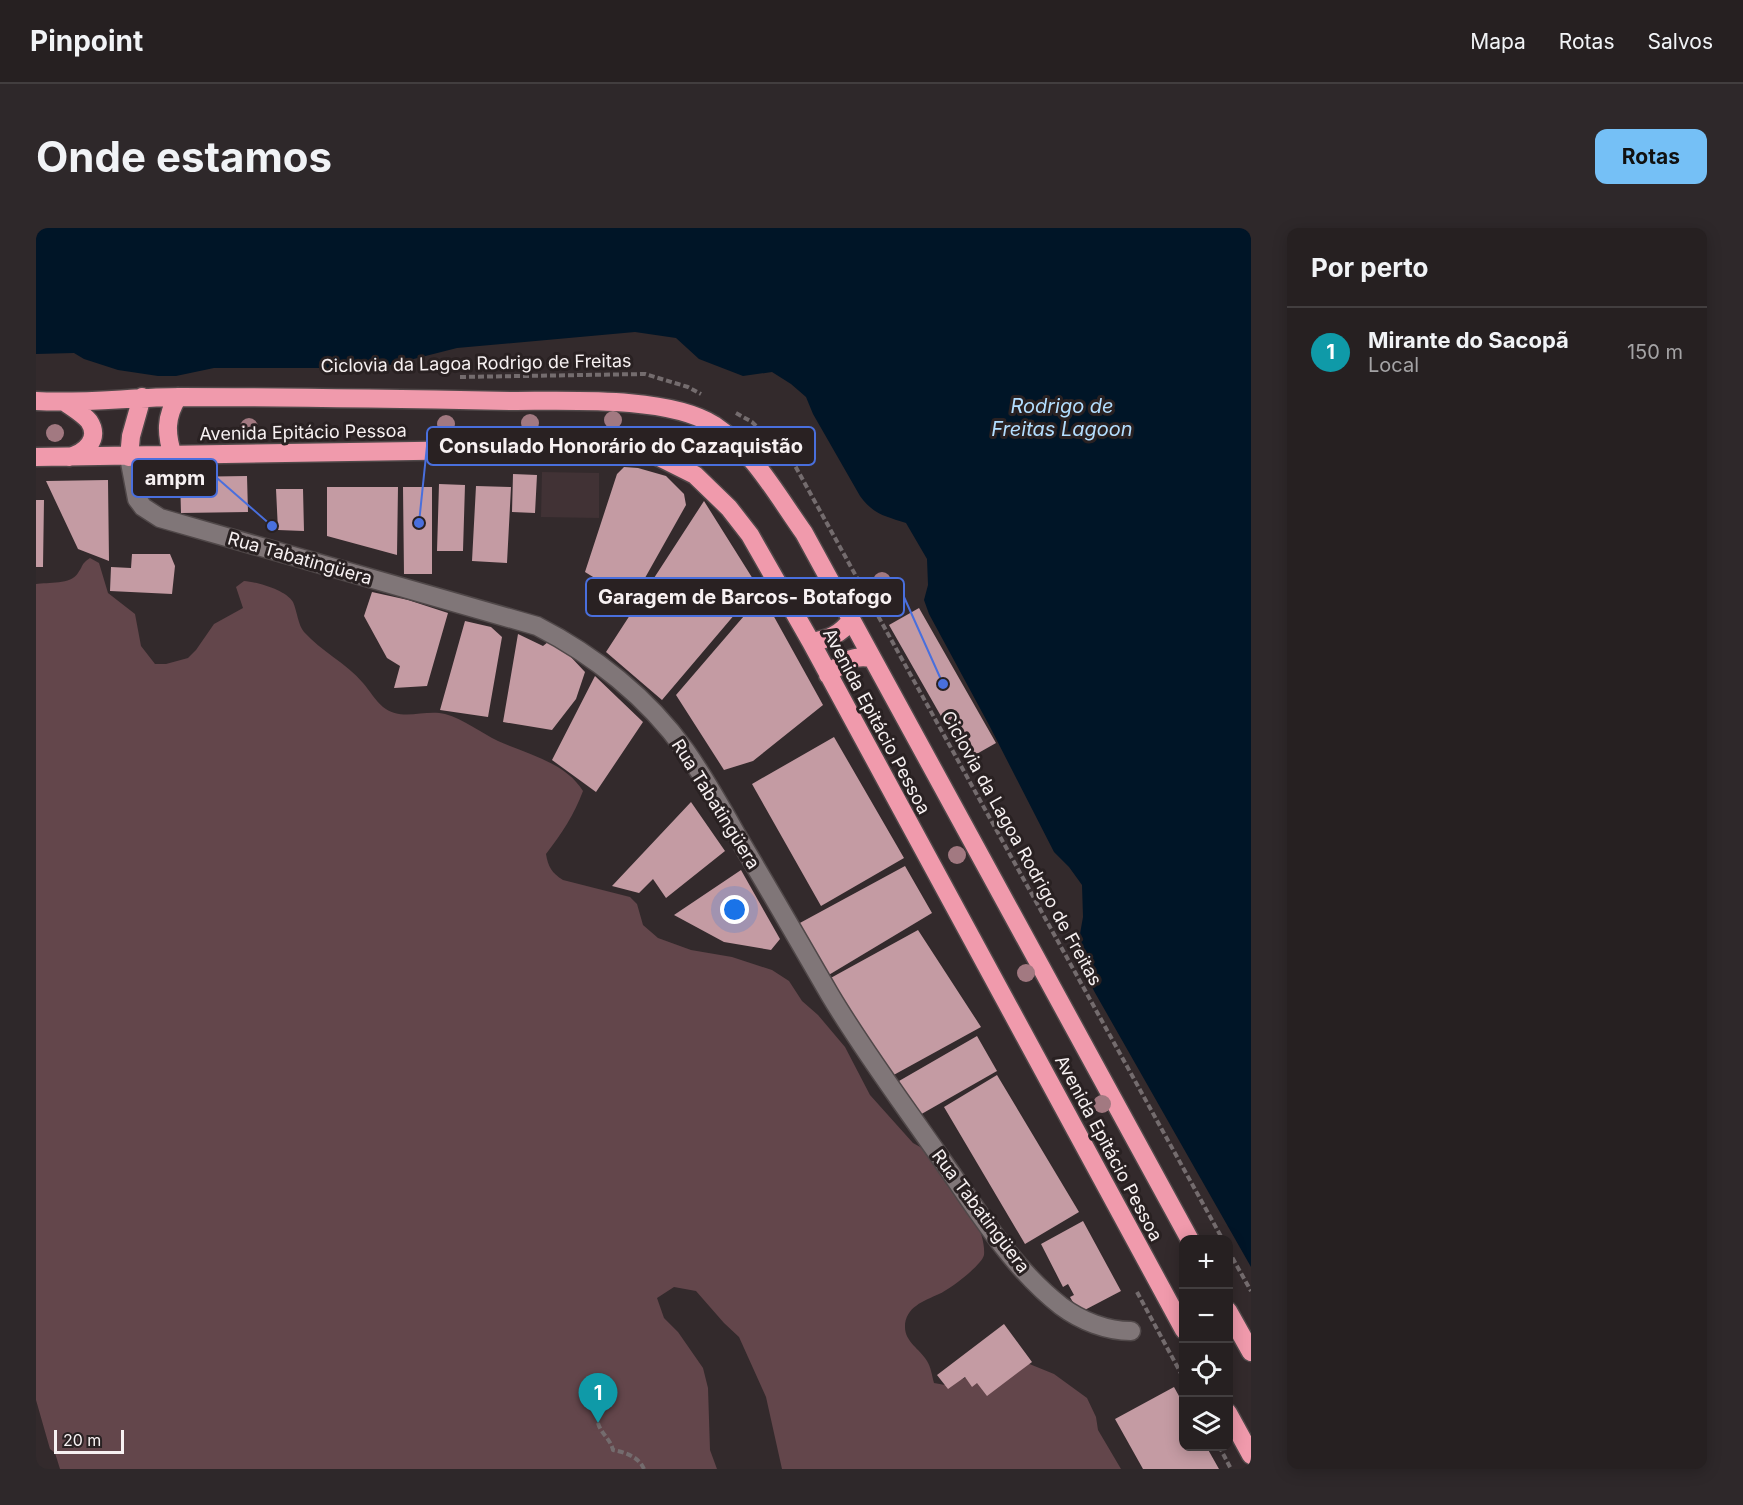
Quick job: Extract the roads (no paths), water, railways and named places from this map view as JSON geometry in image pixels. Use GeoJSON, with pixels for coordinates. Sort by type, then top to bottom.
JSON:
{"type":"FeatureCollection","features":[{"type":"Feature","properties":{"kind":"highway","name":"Avenida Epitácio Pessoa"},"geometry":{"type":"LineString","coordinates":[[36,401],[66,403],[142,397],[178,397],[615,402],[681,410],[713,425],[743,449],[804,532],[1188,1235]]}},
{"type":"Feature","properties":{"kind":"highway"},"geometry":{"type":"LineString","coordinates":[[129,457],[131,436],[142,397]]}},
{"type":"Feature","properties":{"kind":"highway"},"geometry":{"type":"LineString","coordinates":[[173,456],[166,431],[171,408],[178,397]]}},
{"type":"Feature","properties":{"kind":"highway"},"geometry":{"type":"LineString","coordinates":[[66,403],[89,422],[93,434],[84,452],[67,457]]}},
{"type":"Feature","properties":{"kind":"highway","name":"Avenida Epitácio Pessoa"},"geometry":{"type":"LineString","coordinates":[[36,457],[613,448],[655,455],[695,475],[729,508],[750,535],[811,642],[1179,1321]]}},
{"type":"Feature","properties":{"kind":"highway"},"geometry":{"type":"LineString","coordinates":[[811,642],[834,637],[843,631],[851,620]]}},
{"type":"Feature","properties":{"kind":"highway"},"geometry":{"type":"LineString","coordinates":[[828,675],[845,660],[856,656],[871,658]]}},
{"type":"Feature","properties":{"kind":"highway"},"geometry":{"type":"LineString","coordinates":[[1233,1320],[1251,1352]]}},
{"type":"Feature","properties":{"kind":"highway"},"geometry":{"type":"LineString","coordinates":[[1233,1422],[1251,1455]]}},
{"type":"Feature","properties":{"kind":"street","name":"Rua Tabatingüera"},"geometry":{"type":"LineString","coordinates":[[129,457],[137,499],[143,507],[160,518],[537,626],[558,637],[618,679],[652,711],[685,749],[832,997],[888,1084],[1023,1272],[1063,1307],[1095,1325],[1116,1331],[1131,1331]]}},
{"type":"Feature","properties":{"kind":"water","name":"Rodrigo de Freitas Lagoon"},"geometry":{"type":"Polygon","coordinates":[[[36,228],[1251,228],[1251,1267],[1094,991],[1082,965],[1078,945],[1083,917],[1082,885],[1054,852],[929,614],[924,600],[928,585],[927,559],[906,523],[875,511],[860,496],[813,414],[806,397],[791,384],[772,372],[743,376],[699,359],[676,338],[635,332],[457,348],[369,368],[214,368],[176,376],[158,376],[118,370],[84,359],[74,353],[36,354],[36,228]]]}},
{"type":"Feature","properties":{"kind":"place","name":"Consulado Honorário do Cazaquistão"},"geometry":{"type":"Point","coordinates":[419,523]}},
{"type":"Feature","properties":{"kind":"place","name":"ampm"},"geometry":{"type":"Point","coordinates":[272,526]}},
{"type":"Feature","properties":{"kind":"place","name":"Garagem de Barcos- Botafogo"},"geometry":{"type":"Point","coordinates":[943,684]}},
{"type":"Feature","properties":{"kind":"place","name":"Mirante do Sacopã"},"geometry":{"type":"Point","coordinates":[598,1423]}}]}
